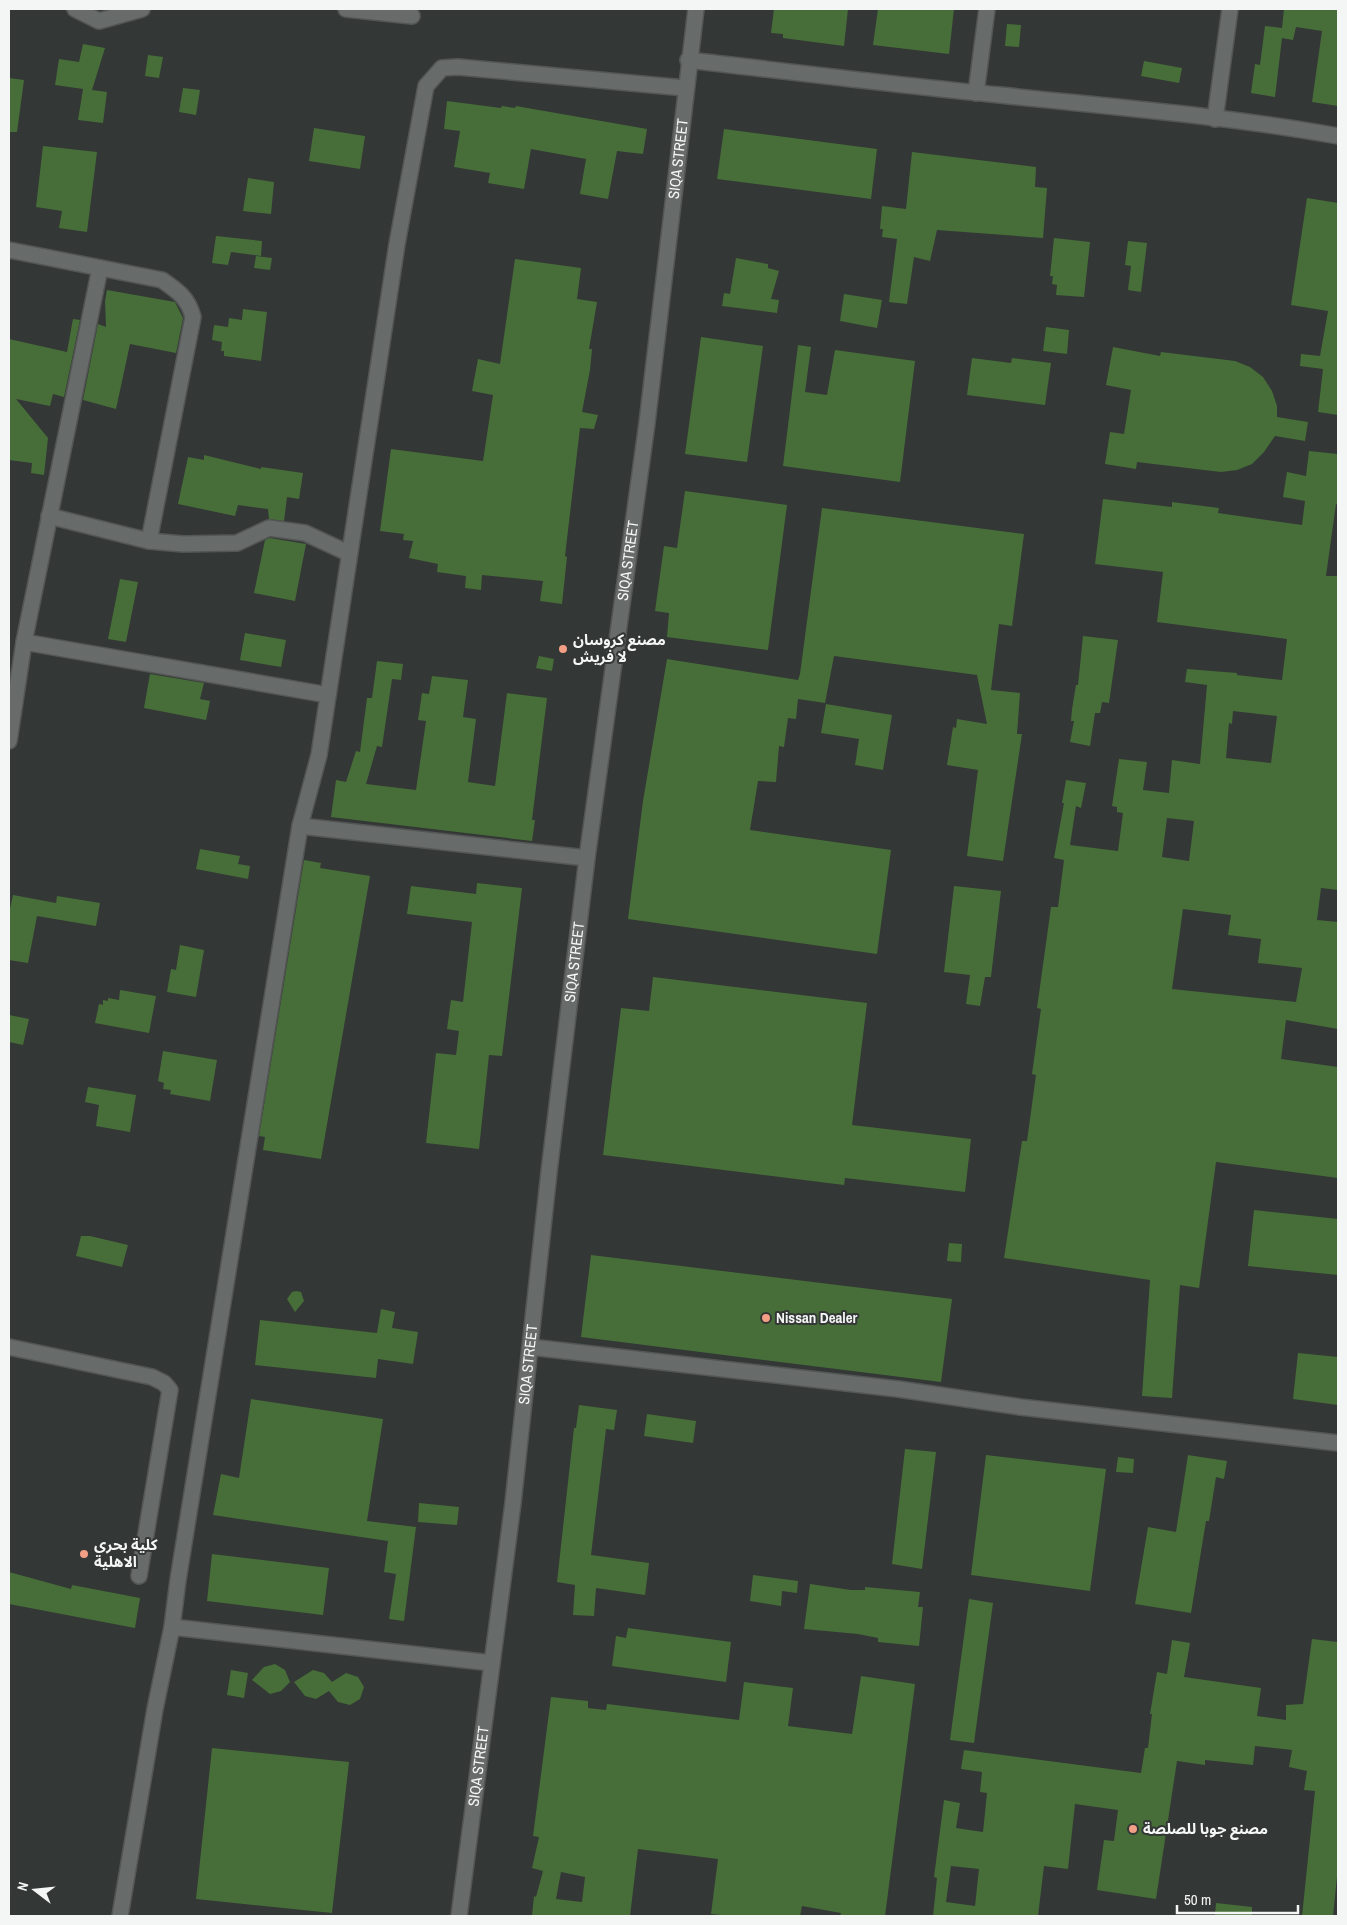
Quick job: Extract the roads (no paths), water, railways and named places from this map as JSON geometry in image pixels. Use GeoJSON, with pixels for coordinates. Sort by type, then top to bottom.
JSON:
{"type":"FeatureCollection","features":[{"type":"Feature","properties":{"kind":"street"},"geometry":{"type":"LineString","coordinates":[[75,9],[99,21],[142,9]]}},
{"type":"Feature","properties":{"kind":"street"},"geometry":{"type":"LineString","coordinates":[[346,9],[412,16]]}},
{"type":"Feature","properties":{"kind":"street","name":"SIQA STREET"},"geometry":{"type":"LineString","coordinates":[[459,1916],[513,1503],[550,1162],[587,858],[647,423],[688,60],[696,9]]}},
{"type":"Feature","properties":{"kind":"street"},"geometry":{"type":"LineString","coordinates":[[976,93],[986,9]]}},
{"type":"Feature","properties":{"kind":"street"},"geometry":{"type":"LineString","coordinates":[[1215,119],[1230,9]]}},
{"type":"Feature","properties":{"kind":"street"},"geometry":{"type":"LineString","coordinates":[[688,60],[1288,127],[1338,136]]}},
{"type":"Feature","properties":{"kind":"street"},"geometry":{"type":"LineString","coordinates":[[120,1916],[155,1709],[172,1627],[300,826],[319,755],[396,244],[426,86],[442,68],[458,67],[685,88]]}},
{"type":"Feature","properties":{"kind":"street"},"geometry":{"type":"LineString","coordinates":[[9,250],[162,280],[180,291],[189,302],[194,317],[148,541]]}},
{"type":"Feature","properties":{"kind":"street"},"geometry":{"type":"LineString","coordinates":[[9,741],[24,642],[100,268]]}},
{"type":"Feature","properties":{"kind":"street"},"geometry":{"type":"LineString","coordinates":[[49,516],[148,541],[183,544],[226,544],[237,542],[269,528],[305,533],[348,553]]}},
{"type":"Feature","properties":{"kind":"street"},"geometry":{"type":"LineString","coordinates":[[24,642],[328,695]]}},
{"type":"Feature","properties":{"kind":"street"},"geometry":{"type":"LineString","coordinates":[[300,826],[587,858]]}},
{"type":"Feature","properties":{"kind":"street"},"geometry":{"type":"LineString","coordinates":[[9,1347],[152,1377],[164,1383],[170,1390],[139,1576]]}},
{"type":"Feature","properties":{"kind":"street"},"geometry":{"type":"LineString","coordinates":[[530,1347],[898,1389],[1020,1407],[1338,1443]]}},
{"type":"Feature","properties":{"kind":"street"},"geometry":{"type":"LineString","coordinates":[[172,1627],[492,1663]]}},
{"type":"Feature","properties":{"kind":"place","name":"مصنع كروسان لا فريش"},"geometry":{"type":"Point","coordinates":[563,649]}},
{"type":"Feature","properties":{"kind":"place","name":"Nissan Dealer"},"geometry":{"type":"Point","coordinates":[766,1318]}},
{"type":"Feature","properties":{"kind":"place","name":"كلية بحري الاهلية"},"geometry":{"type":"Point","coordinates":[84,1554]}},
{"type":"Feature","properties":{"kind":"place","name":"مصنع جوبا للصلصة"},"geometry":{"type":"Point","coordinates":[1133,1829]}}]}
